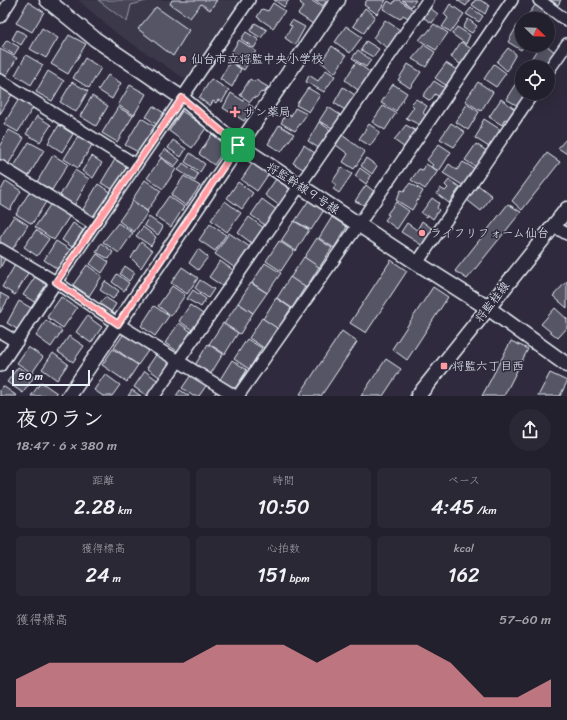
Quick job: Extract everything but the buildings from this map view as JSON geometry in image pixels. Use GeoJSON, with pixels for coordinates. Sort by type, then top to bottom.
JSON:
{"type":"FeatureCollection","features":[{"type":"Feature","properties":{"kind":"street"},"geometry":{"type":"LineString","coordinates":[[0,17],[11,0]]}},
{"type":"Feature","properties":{"kind":"street","name":"将監幹線９号線"},"geometry":{"type":"LineString","coordinates":[[47,0],[95,39],[182,98],[238,145],[488,308],[567,365]]}},
{"type":"Feature","properties":{"kind":"street"},"geometry":{"type":"LineString","coordinates":[[0,366],[249,0]]}},
{"type":"Feature","properties":{"kind":"street"},"geometry":{"type":"LineString","coordinates":[[69,396],[238,145],[338,0]]}},
{"type":"Feature","properties":{"kind":"street"},"geometry":{"type":"LineString","coordinates":[[154,396],[428,0]]}},
{"type":"Feature","properties":{"kind":"street"},"geometry":{"type":"LineString","coordinates":[[238,396],[359,224],[512,0]]}},
{"type":"Feature","properties":{"kind":"street"},"geometry":{"type":"LineString","coordinates":[[538,0],[567,21]]}},
{"type":"Feature","properties":{"kind":"street"},"geometry":{"type":"LineString","coordinates":[[555,61],[567,44]]}},
{"type":"Feature","properties":{"kind":"street"},"geometry":{"type":"LineString","coordinates":[[0,80],[136,165]]}},
{"type":"Feature","properties":{"kind":"street"},"geometry":{"type":"LineString","coordinates":[[417,263],[528,100]]}},
{"type":"Feature","properties":{"kind":"street"},"geometry":{"type":"LineString","coordinates":[[0,166],[95,225]]}},
{"type":"Feature","properties":{"kind":"street","name":"将監桂線"},"geometry":{"type":"LineString","coordinates":[[418,396],[567,209]]}},
{"type":"Feature","properties":{"kind":"street"},"geometry":{"type":"LineString","coordinates":[[553,226],[567,234]]}},
{"type":"Feature","properties":{"kind":"street"},"geometry":{"type":"LineString","coordinates":[[0,250],[56,282],[118,324],[235,396]]}},
{"type":"Feature","properties":{"kind":"street"},"geometry":{"type":"LineString","coordinates":[[0,332],[17,342]]}},
{"type":"Feature","properties":{"kind":"shaded area","name":"仙台市立将監中央小学校"},"geometry":{"type":"Polygon","coordinates":[[[78,0],[254,0],[194,85],[116,33],[78,0]]]}},
{"type":"Feature","properties":{"kind":"shaded area"},"geometry":{"type":"Polygon","coordinates":[[[98,0],[150,0],[131,5],[127,22],[98,0]]]}},
{"type":"Feature","properties":{"kind":"place","name":"仙台市立将監中央小学校"},"geometry":{"type":"Point","coordinates":[183,59]}},
{"type":"Feature","properties":{"kind":"place","name":"サン薬局"},"geometry":{"type":"Point","coordinates":[235,112]}},
{"type":"Feature","properties":{"kind":"place","name":"ライフリフォーム仙台"},"geometry":{"type":"Point","coordinates":[422,233]}},
{"type":"Feature","properties":{"kind":"place","name":"将監六丁目西"},"geometry":{"type":"Point","coordinates":[444,366]}},
{"type":"Feature","properties":{"kind":"route"},"geometry":{"type":"LineString","coordinates":[[182,98],[238,145],[118,324],[56,282],[182,98]]}}]}
